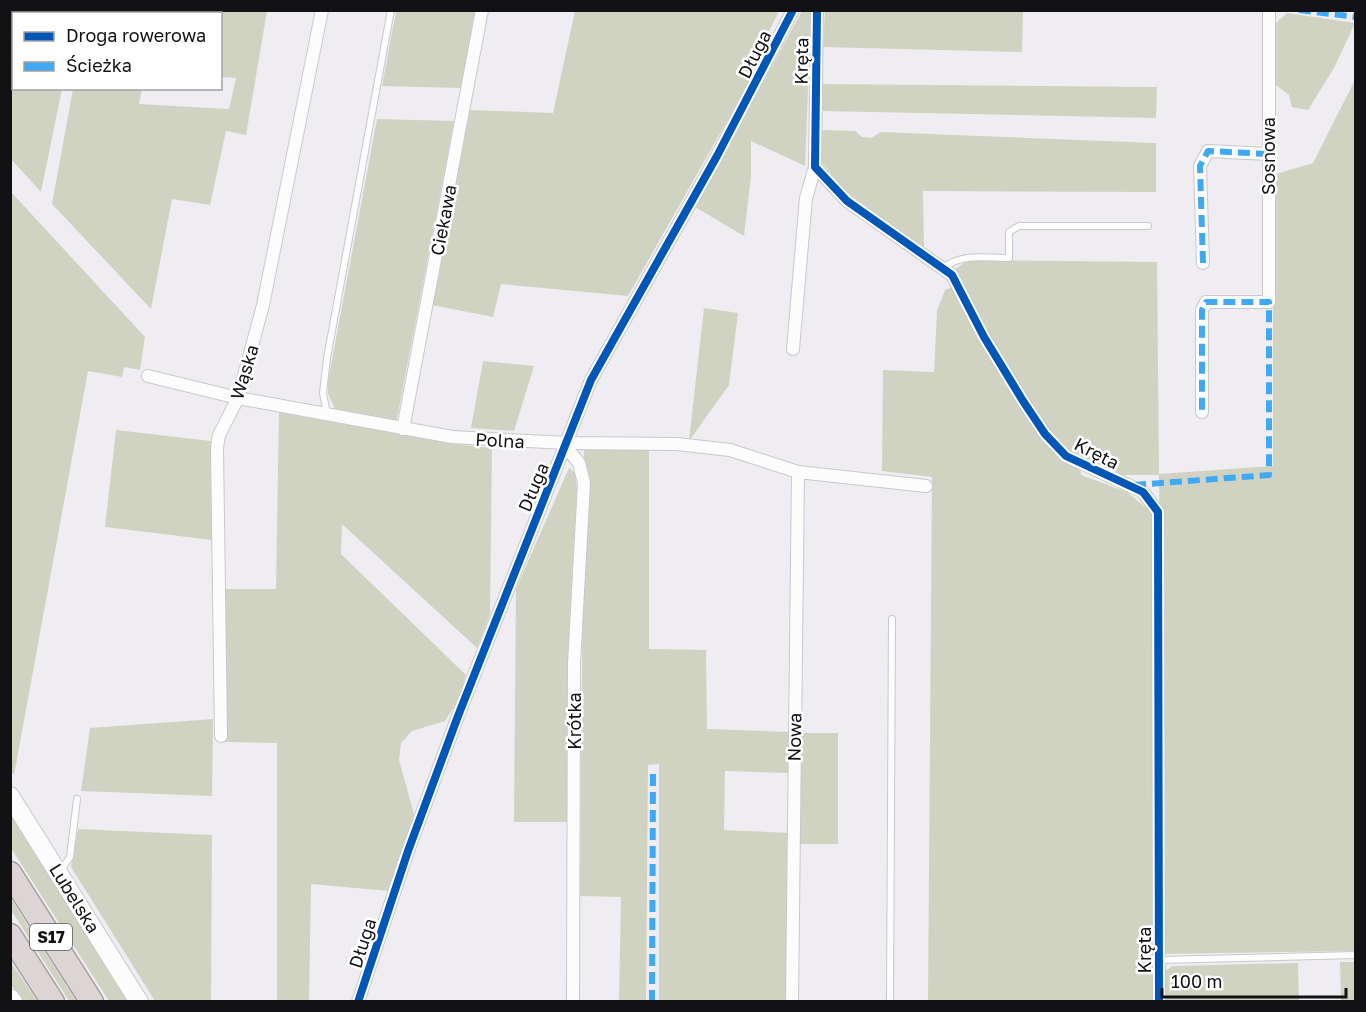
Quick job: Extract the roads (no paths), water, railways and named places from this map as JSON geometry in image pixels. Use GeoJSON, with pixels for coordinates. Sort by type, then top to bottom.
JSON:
{"type":"FeatureCollection","features":[{"type":"Feature","properties":{"kind":"highway","name":"S17"},"geometry":{"type":"LineString","coordinates":[[10,873],[92,1002]]}},
{"type":"Feature","properties":{"kind":"highway","name":"S17"},"geometry":{"type":"LineString","coordinates":[[10,935],[53,1002]]}},
{"type":"Feature","properties":{"kind":"street","name":"Wąska"},"geometry":{"type":"LineString","coordinates":[[221,736],[217,448],[219,435],[238,398],[263,306],[322,10]]}},
{"type":"Feature","properties":{"kind":"street","name":"Ciekawa"},"geometry":{"type":"LineString","coordinates":[[403,429],[482,10]]}},
{"type":"Feature","properties":{"kind":"street","name":"Długa"},"geometry":{"type":"LineString","coordinates":[[358,1002],[408,851],[458,716],[591,380],[717,156],[793,10]]}},
{"type":"Feature","properties":{"kind":"street","name":"Kręta"},"geometry":{"type":"LineString","coordinates":[[794,350],[806,198],[815,167],[817,10]]}},
{"type":"Feature","properties":{"kind":"street","name":"Sosnowa"},"geometry":{"type":"LineString","coordinates":[[1202,412],[1202,310],[1206,302],[1269,302],[1269,10]]}},
{"type":"Feature","properties":{"kind":"street"},"geometry":{"type":"LineString","coordinates":[[1203,263],[1200,166],[1208,151],[1268,154]]}},
{"type":"Feature","properties":{"kind":"street","name":"Kręta"},"geometry":{"type":"LineString","coordinates":[[815,167],[847,201],[952,275],[984,337],[1045,434],[1066,456],[1143,492],[1158,512],[1159,1002]]}},
{"type":"Feature","properties":{"kind":"street","name":"Polna"},"geometry":{"type":"LineString","coordinates":[[148,376],[238,398],[453,437],[566,445],[676,444],[730,450],[798,472],[926,486]]}},
{"type":"Feature","properties":{"kind":"street","name":"Krótka"},"geometry":{"type":"LineString","coordinates":[[566,445],[579,463],[584,483],[574,664],[573,1002]]}},
{"type":"Feature","properties":{"kind":"street","name":"Nowa"},"geometry":{"type":"LineString","coordinates":[[792,1002],[798,472]]}},
{"type":"Feature","properties":{"kind":"street","name":"Lubelska"},"geometry":{"type":"LineString","coordinates":[[10,796],[139,1002]]}},
{"type":"Feature","properties":{"kind":"lane"},"geometry":{"type":"LineString","coordinates":[[327,414],[322,393],[327,358],[391,10]]}},
{"type":"Feature","properties":{"kind":"lane"},"geometry":{"type":"LineString","coordinates":[[943,268],[954,260],[964,257],[1009,258],[1010,232],[1019,226],[1148,226]]}},
{"type":"Feature","properties":{"kind":"lane"},"geometry":{"type":"LineString","coordinates":[[890,1002],[892,619]]}},
{"type":"Feature","properties":{"kind":"lane"},"geometry":{"type":"LineString","coordinates":[[58,872],[70,857],[76,800]]}},
{"type":"Feature","properties":{"kind":"lane"},"geometry":{"type":"LineString","coordinates":[[1160,960],[1356,956]]}}]}
